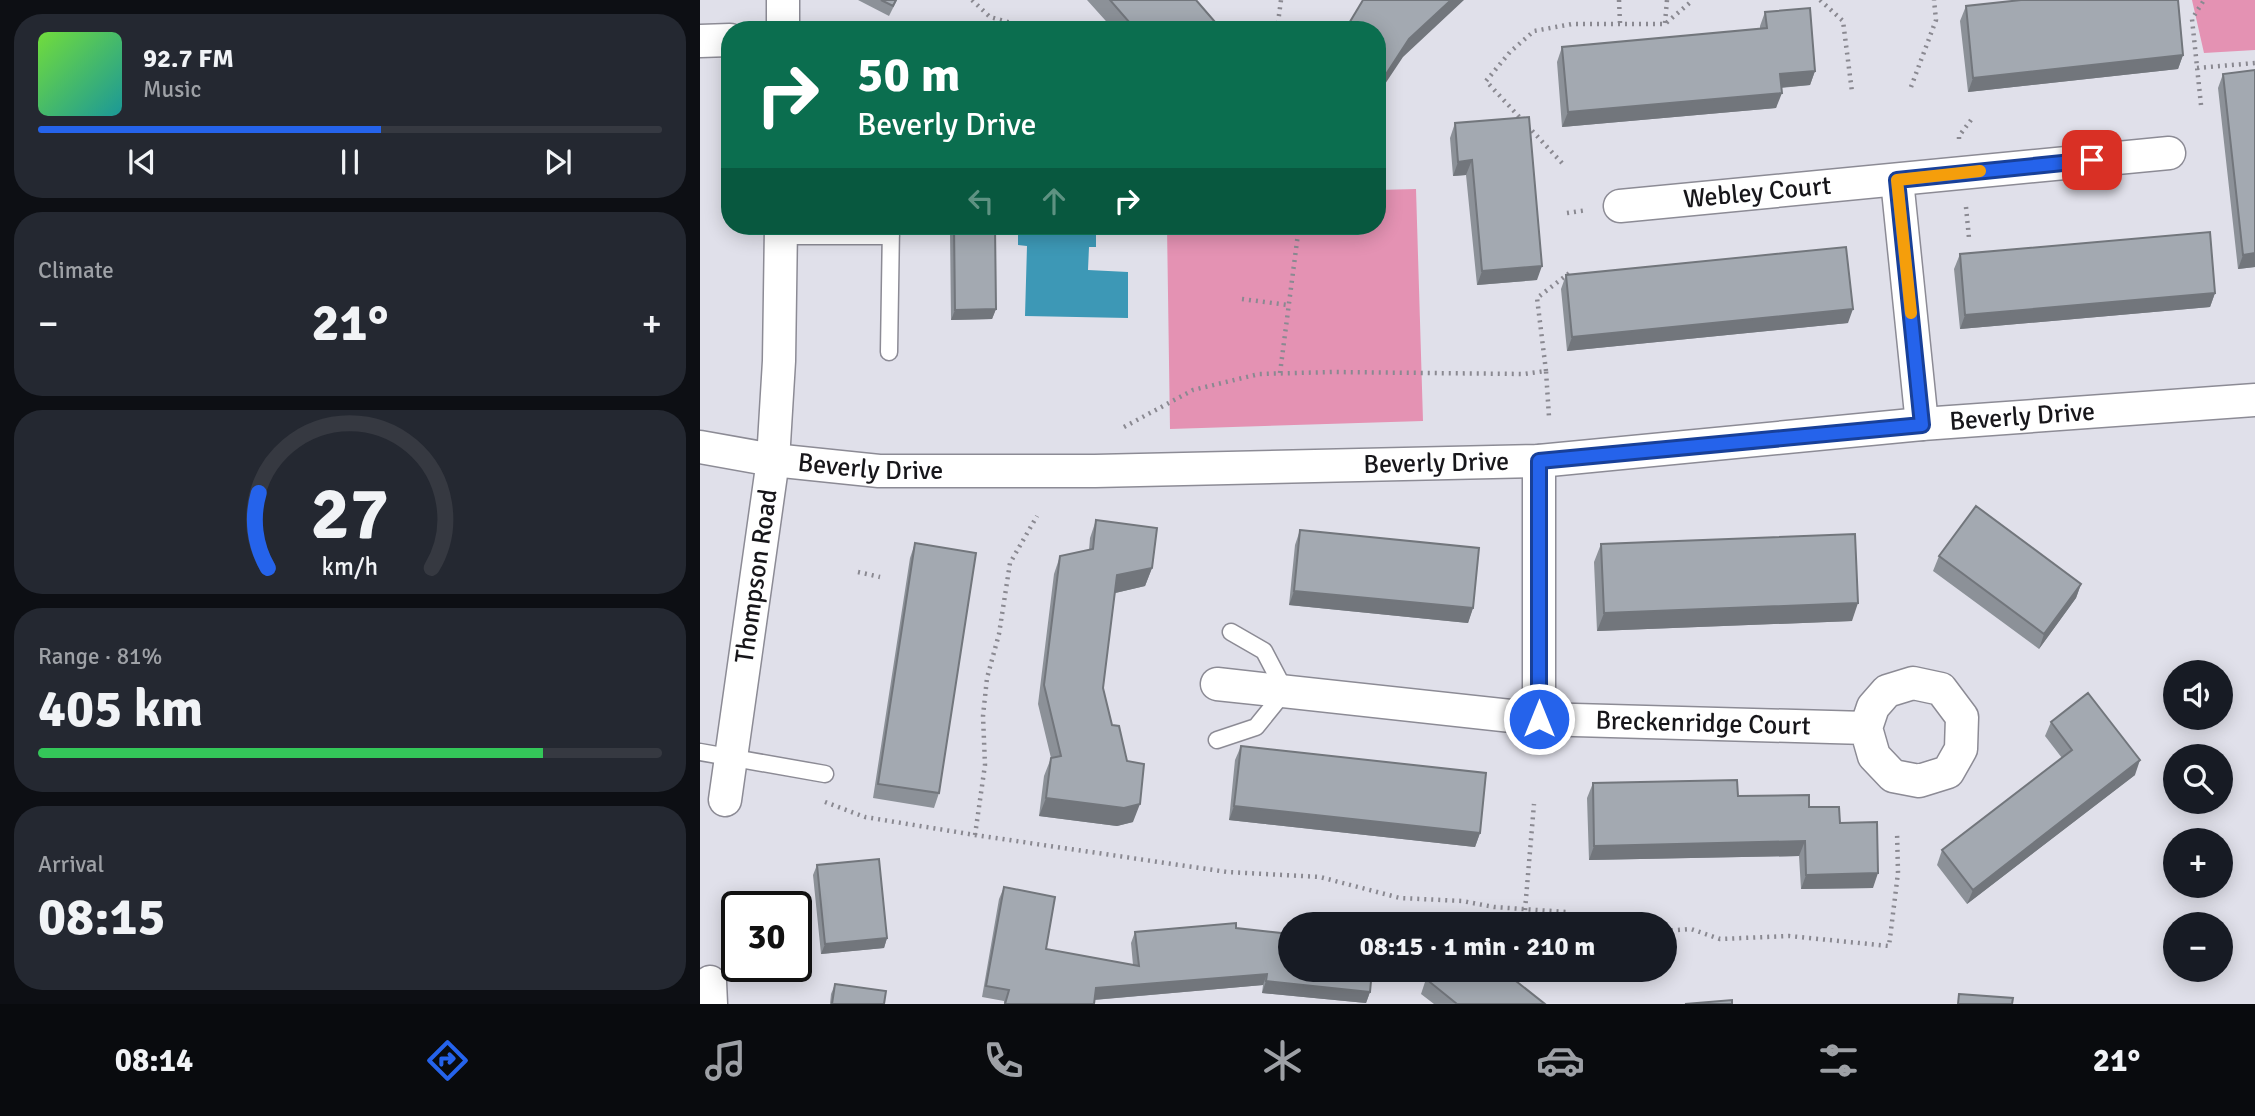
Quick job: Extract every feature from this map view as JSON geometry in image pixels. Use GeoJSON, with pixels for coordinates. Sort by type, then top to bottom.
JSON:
{"type":"FeatureCollection","features":[{"type":"Feature","properties":{"kind":"street"},"geometry":{"type":"LineString","coordinates":[[783,0],[783,21]]}},
{"type":"Feature","properties":{"kind":"street"},"geometry":{"type":"LineString","coordinates":[[700,41],[721,40]]}},
{"type":"Feature","properties":{"kind":"street","name":"Webley Court"},"geometry":{"type":"LineString","coordinates":[[1620,206],[2169,153]]}},
{"type":"Feature","properties":{"kind":"street"},"geometry":{"type":"LineString","coordinates":[[1897,180],[1922,425]]}},
{"type":"Feature","properties":{"kind":"street","name":"Thompson Road"},"geometry":{"type":"LineString","coordinates":[[725,800],[715,755],[774,460],[781,235]]}},
{"type":"Feature","properties":{"kind":"street","name":"Beverly Drive"},"geometry":{"type":"LineString","coordinates":[[700,447],[774,460],[879,471],[1095,471],[1539,461],[1922,425],[2255,400]]}},
{"type":"Feature","properties":{"kind":"street"},"geometry":{"type":"LineString","coordinates":[[1539,461],[1539,719]]}},
{"type":"Feature","properties":{"kind":"street","name":"Breckenridge Court"},"geometry":{"type":"LineString","coordinates":[[1217,684],[1539,719],[1867,728]]}},
{"type":"Feature","properties":{"kind":"lane"},"geometry":{"type":"LineString","coordinates":[[889,352],[891,235]]}},
{"type":"Feature","properties":{"kind":"lane"},"geometry":{"type":"LineString","coordinates":[[1217,740],[1255,726],[1284,691],[1264,651],[1231,632]]}},
{"type":"Feature","properties":{"kind":"lane"},"geometry":{"type":"LineString","coordinates":[[715,755],[825,774]]}},
{"type":"Feature","properties":{"kind":"path"},"geometry":{"type":"LineString","coordinates":[[972,0],[990,17],[1004,21]]}},
{"type":"Feature","properties":{"kind":"path"},"geometry":{"type":"LineString","coordinates":[[1278,21],[1281,0]]}},
{"type":"Feature","properties":{"kind":"path"},"geometry":{"type":"LineString","coordinates":[[1619,0],[1620,23]]}},
{"type":"Feature","properties":{"kind":"path"},"geometry":{"type":"LineString","coordinates":[[1665,24],[1667,0]]}},
{"type":"Feature","properties":{"kind":"path"},"geometry":{"type":"LineString","coordinates":[[1562,163],[1486,81],[1510,52],[1534,31],[1572,24],[1665,24],[1693,0]]}},
{"type":"Feature","properties":{"kind":"path"},"geometry":{"type":"LineString","coordinates":[[1820,0],[1843,21],[1852,92]]}},
{"type":"Feature","properties":{"kind":"path"},"geometry":{"type":"LineString","coordinates":[[1910,87],[1936,20],[1934,0]]}},
{"type":"Feature","properties":{"kind":"path"},"geometry":{"type":"LineString","coordinates":[[2201,105],[2192,19],[2204,0]]}},
{"type":"Feature","properties":{"kind":"path"},"geometry":{"type":"LineString","coordinates":[[2197,68],[2255,63]]}},
{"type":"Feature","properties":{"kind":"path"},"geometry":{"type":"LineString","coordinates":[[1280,373],[1298,235]]}},
{"type":"Feature","properties":{"kind":"path"},"geometry":{"type":"LineString","coordinates":[[1549,417],[1537,298],[1572,271]]}},
{"type":"Feature","properties":{"kind":"path"},"geometry":{"type":"LineString","coordinates":[[1242,299],[1288,305]]}},
{"type":"Feature","properties":{"kind":"path"},"geometry":{"type":"LineString","coordinates":[[1124,426],[1193,390],[1259,374],[1524,374],[1546,371]]}},
{"type":"Feature","properties":{"kind":"path"},"geometry":{"type":"LineString","coordinates":[[975,835],[985,765],[983,716],[987,678],[999,634],[1010,564],[1037,516]]}},
{"type":"Feature","properties":{"kind":"path"},"geometry":{"type":"LineString","coordinates":[[858,572],[880,577]]}},
{"type":"Feature","properties":{"kind":"path"},"geometry":{"type":"LineString","coordinates":[[821,801],[866,817],[1227,873],[1320,877],[1400,898],[1462,901],[1494,907],[1566,912]]}},
{"type":"Feature","properties":{"kind":"path"},"geometry":{"type":"LineString","coordinates":[[1525,910],[1534,804]]}},
{"type":"Feature","properties":{"kind":"path"},"geometry":{"type":"LineString","coordinates":[[1677,930],[1691,929],[1720,939],[1789,936],[1889,946],[1898,873],[1897,831]]}},
{"type":"Feature","properties":{"kind":"shaded area"},"geometry":{"type":"Polygon","coordinates":[[[2192,0],[2255,0],[2255,50],[2204,53],[2192,0]]]}},
{"type":"Feature","properties":{"kind":"shaded area"},"geometry":{"type":"Polygon","coordinates":[[[1416,189],[1423,421],[1170,429],[1167,235],[1386,235],[1386,190],[1416,189]]]}},
{"type":"Feature","properties":{"kind":"water"},"geometry":{"type":"Polygon","coordinates":[[[1018,235],[1096,235],[1096,247],[1089,247],[1088,270],[1128,272],[1128,318],[1025,316],[1027,246],[1018,245],[1018,235]]]}},
{"type":"Feature","properties":{"kind":"building"},"geometry":{"type":"Polygon","coordinates":[[[881,0],[896,0],[893,6],[881,0]]]}},
{"type":"Feature","properties":{"kind":"building"},"geometry":{"type":"Polygon","coordinates":[[[1110,0],[1196,0],[1214,21],[1128,21],[1110,0]]]}},
{"type":"Feature","properties":{"kind":"building"},"geometry":{"type":"Polygon","coordinates":[[[1363,0],[1451,0],[1409,39],[1386,74],[1386,21],[1350,21],[1363,0]]]}},
{"type":"Feature","properties":{"kind":"building"},"geometry":{"type":"Polygon","coordinates":[[[2021,0],[2178,0],[2183,55],[1973,78],[1966,6],[2021,0]]]}},
{"type":"Feature","properties":{"kind":"building"},"geometry":{"type":"Polygon","coordinates":[[[1810,8],[1815,71],[1780,74],[1782,93],[1568,112],[1562,47],[1767,28],[1765,12],[1810,8]]]}},
{"type":"Feature","properties":{"kind":"building"},"geometry":{"type":"Polygon","coordinates":[[[2255,70],[2255,253],[2243,255],[2223,74],[2255,70]]]}},
{"type":"Feature","properties":{"kind":"building"},"geometry":{"type":"Polygon","coordinates":[[[1529,117],[1542,266],[1482,271],[1472,160],[1458,162],[1455,123],[1529,117]]]}},
{"type":"Feature","properties":{"kind":"building"},"geometry":{"type":"Polygon","coordinates":[[[2210,232],[2215,293],[1965,315],[1960,254],[2210,232]]]}},
{"type":"Feature","properties":{"kind":"building"},"geometry":{"type":"Polygon","coordinates":[[[954,235],[995,235],[996,309],[955,310],[954,235]]]}},
{"type":"Feature","properties":{"kind":"building"},"geometry":{"type":"Polygon","coordinates":[[[1846,247],[1853,309],[1572,337],[1566,275],[1846,247]]]}},
{"type":"Feature","properties":{"kind":"building"},"geometry":{"type":"Polygon","coordinates":[[[1976,506],[2081,584],[2044,634],[1939,556],[1976,506]]]}},
{"type":"Feature","properties":{"kind":"building"},"geometry":{"type":"Polygon","coordinates":[[[1096,520],[1157,528],[1152,568],[1117,575],[1103,688],[1112,725],[1119,726],[1127,761],[1144,764],[1140,804],[1124,808],[1046,798],[1051,758],[1061,756],[1044,685],[1060,556],[1093,549],[1096,520]]]}},
{"type":"Feature","properties":{"kind":"building"},"geometry":{"type":"Polygon","coordinates":[[[1300,530],[1479,548],[1473,608],[1294,591],[1300,530]]]}},
{"type":"Feature","properties":{"kind":"building"},"geometry":{"type":"Polygon","coordinates":[[[1855,534],[1858,603],[1604,613],[1601,544],[1855,534]]]}},
{"type":"Feature","properties":{"kind":"building"},"geometry":{"type":"Polygon","coordinates":[[[915,543],[976,553],[939,793],[878,784],[915,543]]]}},
{"type":"Feature","properties":{"kind":"building"},"geometry":{"type":"Polygon","coordinates":[[[2088,693],[2140,760],[1973,890],[1942,850],[2072,750],[2051,722],[2088,693]]]}},
{"type":"Feature","properties":{"kind":"building"},"geometry":{"type":"Polygon","coordinates":[[[1241,746],[1486,773],[1480,833],[1234,806],[1241,746]]]}},
{"type":"Feature","properties":{"kind":"building"},"geometry":{"type":"Polygon","coordinates":[[[1737,780],[1738,796],[1809,795],[1809,807],[1839,807],[1840,823],[1877,822],[1878,873],[1806,875],[1805,841],[1594,846],[1593,783],[1737,780]]]}},
{"type":"Feature","properties":{"kind":"building"},"geometry":{"type":"Polygon","coordinates":[[[879,859],[887,938],[825,944],[817,865],[879,859]]]}},
{"type":"Feature","properties":{"kind":"building"},"geometry":{"type":"Polygon","coordinates":[[[1004,887],[1055,897],[1046,949],[1139,966],[1135,932],[1236,923],[1236,928],[1278,933],[1278,982],[1371,982],[1370,992],[1266,981],[1267,974],[1096,988],[1094,1004],[1005,1004],[1009,990],[986,986],[1004,887]]]}},
{"type":"Feature","properties":{"kind":"building"},"geometry":{"type":"Polygon","coordinates":[[[1430,982],[1517,982],[1545,1004],[1457,1004],[1430,982]]]}},
{"type":"Feature","properties":{"kind":"building"},"geometry":{"type":"Polygon","coordinates":[[[835,984],[886,991],[884,1004],[832,1004],[835,984]]]}},
{"type":"Feature","properties":{"kind":"building"},"geometry":{"type":"Polygon","coordinates":[[[1959,994],[2013,998],[2012,1004],[1958,1004],[1959,994]]]}},
{"type":"Feature","properties":{"kind":"building"},"geometry":{"type":"Polygon","coordinates":[[[1732,1000],[1732,1004],[1685,1004],[1732,1000]]]}},
{"type":"Feature","properties":{"kind":"slow traffic"},"geometry":{"type":"LineString","coordinates":[[1911,313],[1897,180],[1980,171]]}},
{"type":"Feature","properties":{"kind":"route"},"geometry":{"type":"LineString","coordinates":[[1539,719],[1539,461],[1922,425],[1897,180],[2092,160]]}}]}
